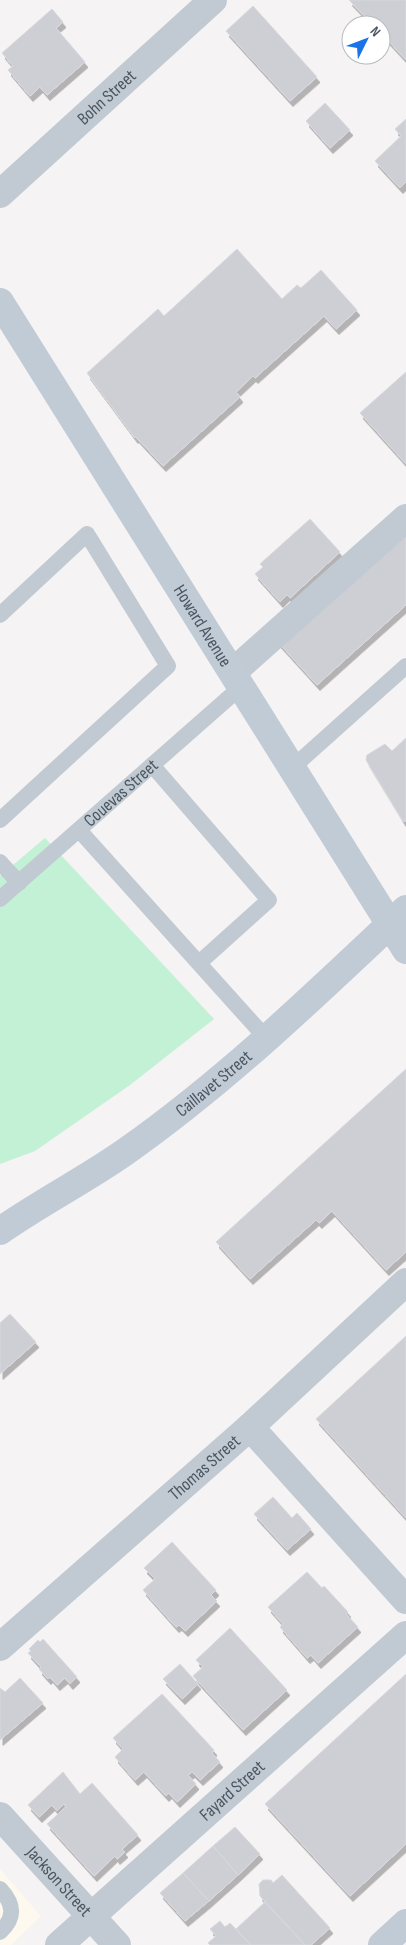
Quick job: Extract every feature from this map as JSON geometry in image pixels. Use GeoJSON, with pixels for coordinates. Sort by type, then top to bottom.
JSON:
{"type":"FeatureCollection","features":[{"type":"Feature","properties":{"kind":"main road","name":"Howard Avenue"},"geometry":{"type":"LineString","coordinates":[[0,302],[292,768],[398,917],[406,950]]}},
{"type":"Feature","properties":{"kind":"main road","name":"Caillavet Street"},"geometry":{"type":"LineString","coordinates":[[0,1231],[125,1152],[209,1088],[398,917]]}},
{"type":"Feature","properties":{"kind":"main road"},"geometry":{"type":"LineString","coordinates":[[382,1945],[406,1923]]}},
{"type":"Feature","properties":{"kind":"street","name":"Bohn Street"},"geometry":{"type":"LineString","coordinates":[[0,194],[213,0]]}},
{"type":"Feature","properties":{"kind":"street","name":"Couevas Street"},"geometry":{"type":"LineString","coordinates":[[237,679],[406,518]]}},
{"type":"Feature","properties":{"kind":"street","name":"Thomas Street"},"geometry":{"type":"LineString","coordinates":[[0,1647],[250,1427],[406,1282]]}},
{"type":"Feature","properties":{"kind":"street"},"geometry":{"type":"LineString","coordinates":[[250,1427],[406,1600]]}},
{"type":"Feature","properties":{"kind":"street","name":"Fayard Street"},"geometry":{"type":"LineString","coordinates":[[59,1945],[406,1635]]}},
{"type":"Feature","properties":{"kind":"street","name":"Jackson Street"},"geometry":{"type":"LineString","coordinates":[[0,1816],[117,1945]]}},
{"type":"Feature","properties":{"kind":"lane"},"geometry":{"type":"LineString","coordinates":[[0,615],[87,534],[168,666],[0,820]]}},
{"type":"Feature","properties":{"kind":"lane"},"geometry":{"type":"LineString","coordinates":[[292,768],[406,666]]}},
{"type":"Feature","properties":{"kind":"lane","name":"Couevas Street"},"geometry":{"type":"LineString","coordinates":[[0,899],[152,765],[237,679]]}},
{"type":"Feature","properties":{"kind":"lane"},"geometry":{"type":"LineString","coordinates":[[152,765],[269,900],[199,963]]}},
{"type":"Feature","properties":{"kind":"lane"},"geometry":{"type":"LineString","coordinates":[[79,830],[266,1038]]}},
{"type":"Feature","properties":{"kind":"lane"},"geometry":{"type":"LineString","coordinates":[[0,862],[19,883]]}},
{"type":"Feature","properties":{"kind":"lane"},"geometry":{"type":"LineString","coordinates":[[0,1889],[10,1900],[12,1913],[6,1927],[0,1932]]}},
{"type":"Feature","properties":{"kind":"shaded area"},"geometry":{"type":"Polygon","coordinates":[[[0,1869],[41,1916],[11,1945],[0,1945],[0,1869]]]}},
{"type":"Feature","properties":{"kind":"green space"},"geometry":{"type":"Polygon","coordinates":[[[45,838],[214,1019],[130,1085],[35,1151],[0,1164],[0,876],[45,838]]]}},
{"type":"Feature","properties":{"kind":"building"},"geometry":{"type":"Polygon","coordinates":[[[349,0],[406,0],[406,60],[391,44],[391,15],[363,15],[349,0]]]}},
{"type":"Feature","properties":{"kind":"building"},"geometry":{"type":"Polygon","coordinates":[[[253,6],[317,77],[290,101],[226,31],[253,6]]]}},
{"type":"Feature","properties":{"kind":"building"},"geometry":{"type":"Polygon","coordinates":[[[52,9],[63,22],[56,28],[85,62],[47,95],[40,87],[30,96],[8,70],[13,66],[2,53],[52,9]]]}},
{"type":"Feature","properties":{"kind":"building"},"geometry":{"type":"Polygon","coordinates":[[[325,103],[350,130],[330,148],[306,121],[325,103]]]}},
{"type":"Feature","properties":{"kind":"building"},"geometry":{"type":"Polygon","coordinates":[[[406,119],[406,182],[400,188],[375,161],[401,136],[395,129],[406,119]]]}},
{"type":"Feature","properties":{"kind":"building"},"geometry":{"type":"Polygon","coordinates":[[[237,249],[282,299],[297,285],[301,288],[321,270],[357,310],[336,329],[324,316],[255,378],[253,376],[236,392],[240,397],[163,466],[135,438],[87,373],[158,309],[164,316],[237,249]]]}},
{"type":"Feature","properties":{"kind":"building"},"geometry":{"type":"Polygon","coordinates":[[[406,372],[406,464],[360,413],[406,372]]]}},
{"type":"Feature","properties":{"kind":"building"},"geometry":{"type":"Polygon","coordinates":[[[310,519],[340,552],[290,598],[287,595],[280,602],[255,574],[263,567],[260,564],[310,519]]]}},
{"type":"Feature","properties":{"kind":"building"},"geometry":{"type":"Polygon","coordinates":[[[406,529],[406,605],[317,685],[277,641],[406,529]]]}},
{"type":"Feature","properties":{"kind":"building"},"geometry":{"type":"Polygon","coordinates":[[[406,738],[406,821],[403,821],[366,760],[367,755],[385,744],[392,751],[406,738]]]}},
{"type":"Feature","properties":{"kind":"building"},"geometry":{"type":"Polygon","coordinates":[[[406,1069],[406,1252],[386,1270],[332,1211],[319,1223],[316,1220],[250,1279],[216,1242],[406,1069]]]}},
{"type":"Feature","properties":{"kind":"building"},"geometry":{"type":"Polygon","coordinates":[[[10,1314],[36,1342],[0,1374],[0,1323],[10,1314]]]}},
{"type":"Feature","properties":{"kind":"building"},"geometry":{"type":"Polygon","coordinates":[[[406,1336],[406,1518],[316,1419],[406,1336]]]}},
{"type":"Feature","properties":{"kind":"building"},"geometry":{"type":"Polygon","coordinates":[[[273,1497],[292,1518],[297,1513],[311,1529],[287,1550],[254,1514],[273,1497]]]}},
{"type":"Feature","properties":{"kind":"building"},"geometry":{"type":"Polygon","coordinates":[[[172,1542],[216,1590],[211,1595],[217,1601],[185,1631],[179,1625],[176,1627],[143,1590],[155,1579],[144,1568],[172,1542]]]}},
{"type":"Feature","properties":{"kind":"building"},"geometry":{"type":"Polygon","coordinates":[[[307,1572],[322,1588],[324,1586],[348,1612],[346,1614],[358,1627],[318,1663],[311,1655],[307,1658],[280,1627],[283,1624],[268,1607],[307,1572]]]}},
{"type":"Feature","properties":{"kind":"building"},"geometry":{"type":"Polygon","coordinates":[[[230,1628],[287,1690],[243,1730],[193,1676],[203,1667],[196,1660],[230,1628]]]}},
{"type":"Feature","properties":{"kind":"building"},"geometry":{"type":"Polygon","coordinates":[[[43,1639],[77,1677],[70,1684],[65,1678],[57,1685],[50,1677],[48,1679],[39,1669],[41,1667],[28,1653],[31,1651],[29,1649],[38,1640],[40,1642],[43,1639]]]}},
{"type":"Feature","properties":{"kind":"building"},"geometry":{"type":"Polygon","coordinates":[[[180,1664],[198,1684],[182,1699],[163,1679],[180,1664]]]}},
{"type":"Feature","properties":{"kind":"building"},"geometry":{"type":"Polygon","coordinates":[[[406,1674],[406,1844],[350,1896],[265,1804],[406,1674]]]}},
{"type":"Feature","properties":{"kind":"building"},"geometry":{"type":"Polygon","coordinates":[[[20,1678],[43,1703],[0,1740],[0,1688],[5,1692],[20,1678]]]}},
{"type":"Feature","properties":{"kind":"building"},"geometry":{"type":"Polygon","coordinates":[[[162,1694],[214,1750],[212,1753],[220,1762],[200,1780],[192,1772],[188,1775],[196,1784],[177,1802],[169,1793],[166,1796],[144,1772],[135,1780],[115,1757],[123,1749],[113,1738],[162,1694]]]}},
{"type":"Feature","properties":{"kind":"building"},"geometry":{"type":"Polygon","coordinates":[[[63,1772],[80,1794],[92,1783],[138,1835],[122,1849],[125,1852],[117,1859],[115,1856],[94,1876],[47,1824],[66,1807],[64,1804],[57,1811],[52,1805],[39,1817],[28,1805],[63,1772]]]}},
{"type":"Feature","properties":{"kind":"building"},"geometry":{"type":"Polygon","coordinates":[[[235,1827],[260,1854],[238,1875],[213,1846],[235,1827]]]}},
{"type":"Feature","properties":{"kind":"building"},"geometry":{"type":"Polygon","coordinates":[[[213,1846],[238,1875],[209,1901],[183,1873],[213,1846]]]}},
{"type":"Feature","properties":{"kind":"building"},"geometry":{"type":"Polygon","coordinates":[[[183,1873],[209,1901],[185,1921],[160,1893],[183,1873]]]}},
{"type":"Feature","properties":{"kind":"building"},"geometry":{"type":"Polygon","coordinates":[[[282,1875],[330,1928],[311,1945],[305,1945],[260,1896],[259,1884],[263,1880],[271,1880],[273,1883],[282,1875]]]}},
{"type":"Feature","properties":{"kind":"building"},"geometry":{"type":"Polygon","coordinates":[[[265,1902],[305,1945],[251,1945],[236,1929],[265,1902]]]}},
{"type":"Feature","properties":{"kind":"building"},"geometry":{"type":"Polygon","coordinates":[[[220,1921],[225,1927],[230,1923],[251,1945],[210,1945],[208,1943],[216,1936],[210,1929],[220,1921]]]}}]}
